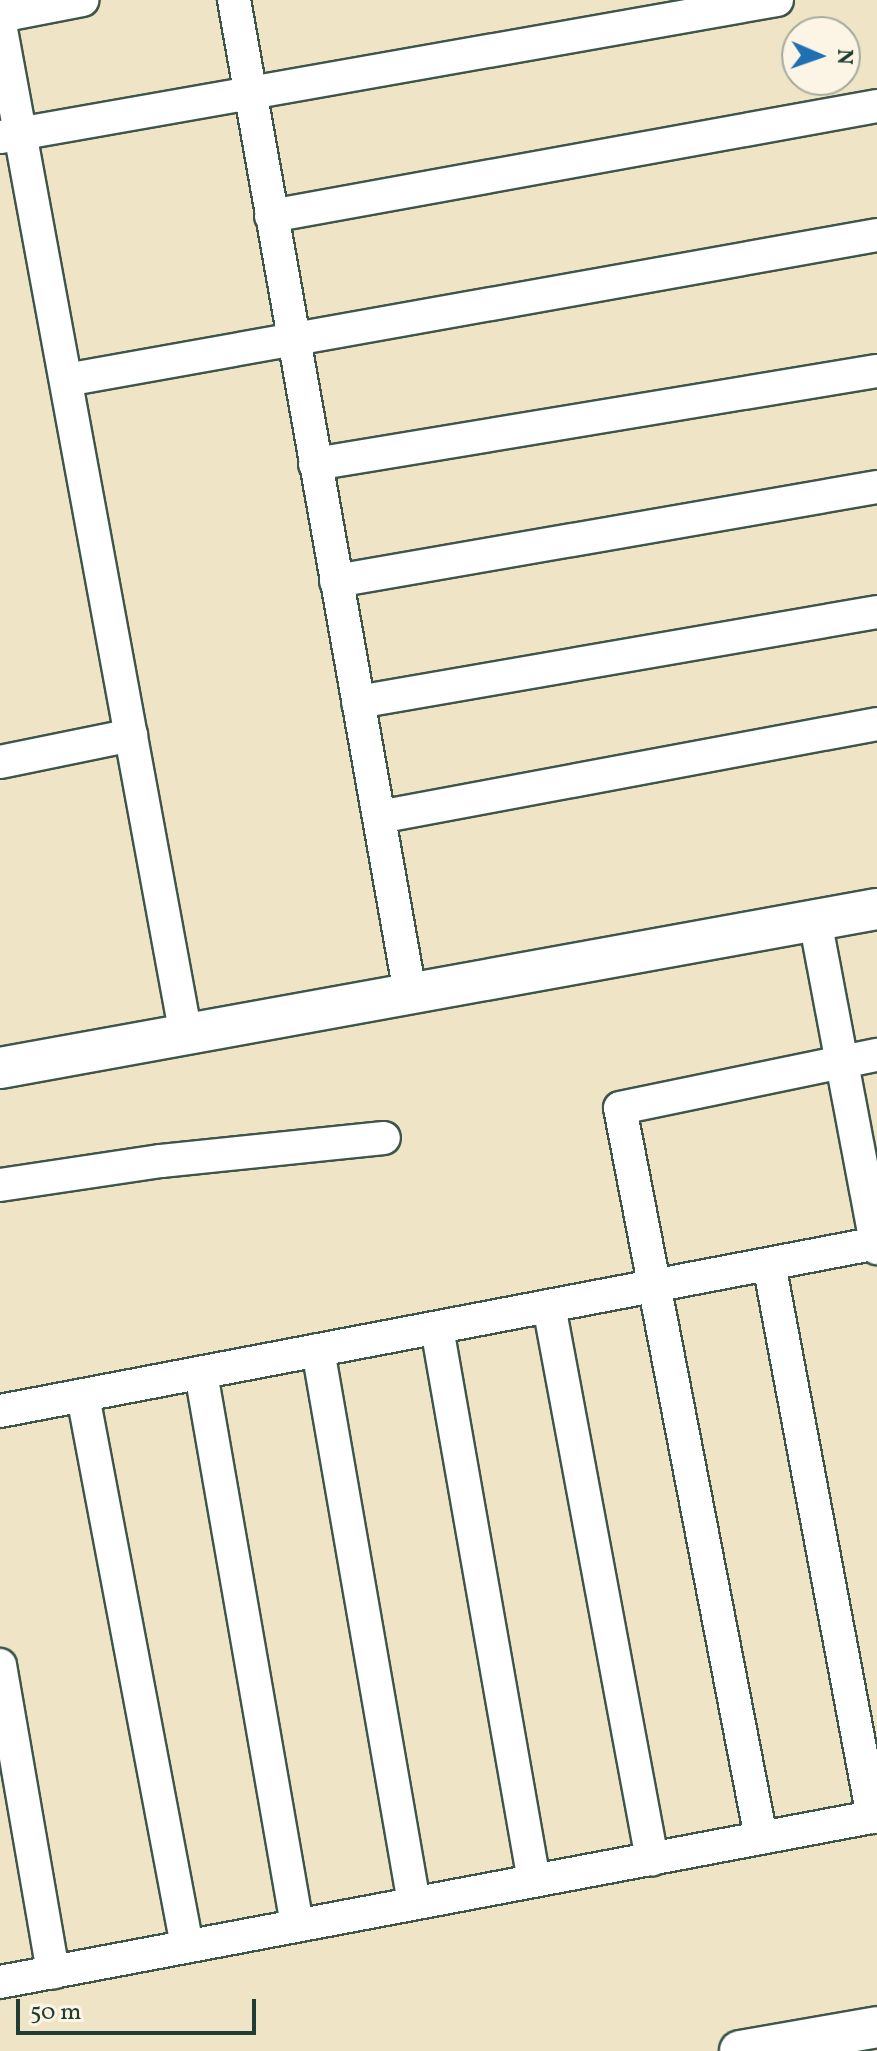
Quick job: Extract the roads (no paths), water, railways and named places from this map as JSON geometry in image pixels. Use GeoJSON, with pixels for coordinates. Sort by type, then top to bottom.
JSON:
{"type":"FeatureCollection","features":[{"type":"Feature","properties":{"kind":"street"},"geometry":{"type":"LineString","coordinates":[[0,16],[82,0]]}},
{"type":"Feature","properties":{"kind":"street"},"geometry":{"type":"LineString","coordinates":[[234,0],[410,993]]}},
{"type":"Feature","properties":{"kind":"street"},"geometry":{"type":"LineString","coordinates":[[10,135],[777,0]]}},
{"type":"Feature","properties":{"kind":"street"},"geometry":{"type":"LineString","coordinates":[[0,24],[10,135],[66,380],[186,1035]]}},
{"type":"Feature","properties":{"kind":"street"},"geometry":{"type":"LineString","coordinates":[[271,216],[877,106]]}},
{"type":"Feature","properties":{"kind":"street"},"geometry":{"type":"LineString","coordinates":[[66,380],[877,235]]}},
{"type":"Feature","properties":{"kind":"street"},"geometry":{"type":"LineString","coordinates":[[315,464],[877,371]]}},
{"type":"Feature","properties":{"kind":"street"},"geometry":{"type":"LineString","coordinates":[[336,581],[877,487]]}},
{"type":"Feature","properties":{"kind":"street"},"geometry":{"type":"LineString","coordinates":[[358,702],[877,612]]}},
{"type":"Feature","properties":{"kind":"street"},"geometry":{"type":"LineString","coordinates":[[379,817],[877,724]]}},
{"type":"Feature","properties":{"kind":"street"},"geometry":{"type":"LineString","coordinates":[[0,762],[131,735]]}},
{"type":"Feature","properties":{"kind":"street"},"geometry":{"type":"LineString","coordinates":[[0,1068],[877,909]]}},
{"type":"Feature","properties":{"kind":"street"},"geometry":{"type":"LineString","coordinates":[[0,1411],[877,1245],[815,920]]}},
{"type":"Feature","properties":{"kind":"street"},"geometry":{"type":"LineString","coordinates":[[761,1838],[620,1108],[877,1055]]}},
{"type":"Feature","properties":{"kind":"street"},"geometry":{"type":"LineString","coordinates":[[0,1185],[148,1163],[384,1138]]}},
{"type":"Feature","properties":{"kind":"street"},"geometry":{"type":"LineString","coordinates":[[0,1982],[875,1816],[769,1264]]}},
{"type":"Feature","properties":{"kind":"street"},"geometry":{"type":"LineString","coordinates":[[549,1306],[652,1859]]}},
{"type":"Feature","properties":{"kind":"street"},"geometry":{"type":"LineString","coordinates":[[437,1328],[534,1881]]}},
{"type":"Feature","properties":{"kind":"street"},"geometry":{"type":"LineString","coordinates":[[318,1350],[414,1903]]}},
{"type":"Feature","properties":{"kind":"street"},"geometry":{"type":"LineString","coordinates":[[201,1373],[297,1925]]}},
{"type":"Feature","properties":{"kind":"street"},"geometry":{"type":"LineString","coordinates":[[83,1396],[187,1946]]}},
{"type":"Feature","properties":{"kind":"street"},"geometry":{"type":"LineString","coordinates":[[0,1665],[53,1972]]}},
{"type":"Feature","properties":{"kind":"street"},"geometry":{"type":"LineString","coordinates":[[740,2051],[800,2046],[877,2027]]}}]}
